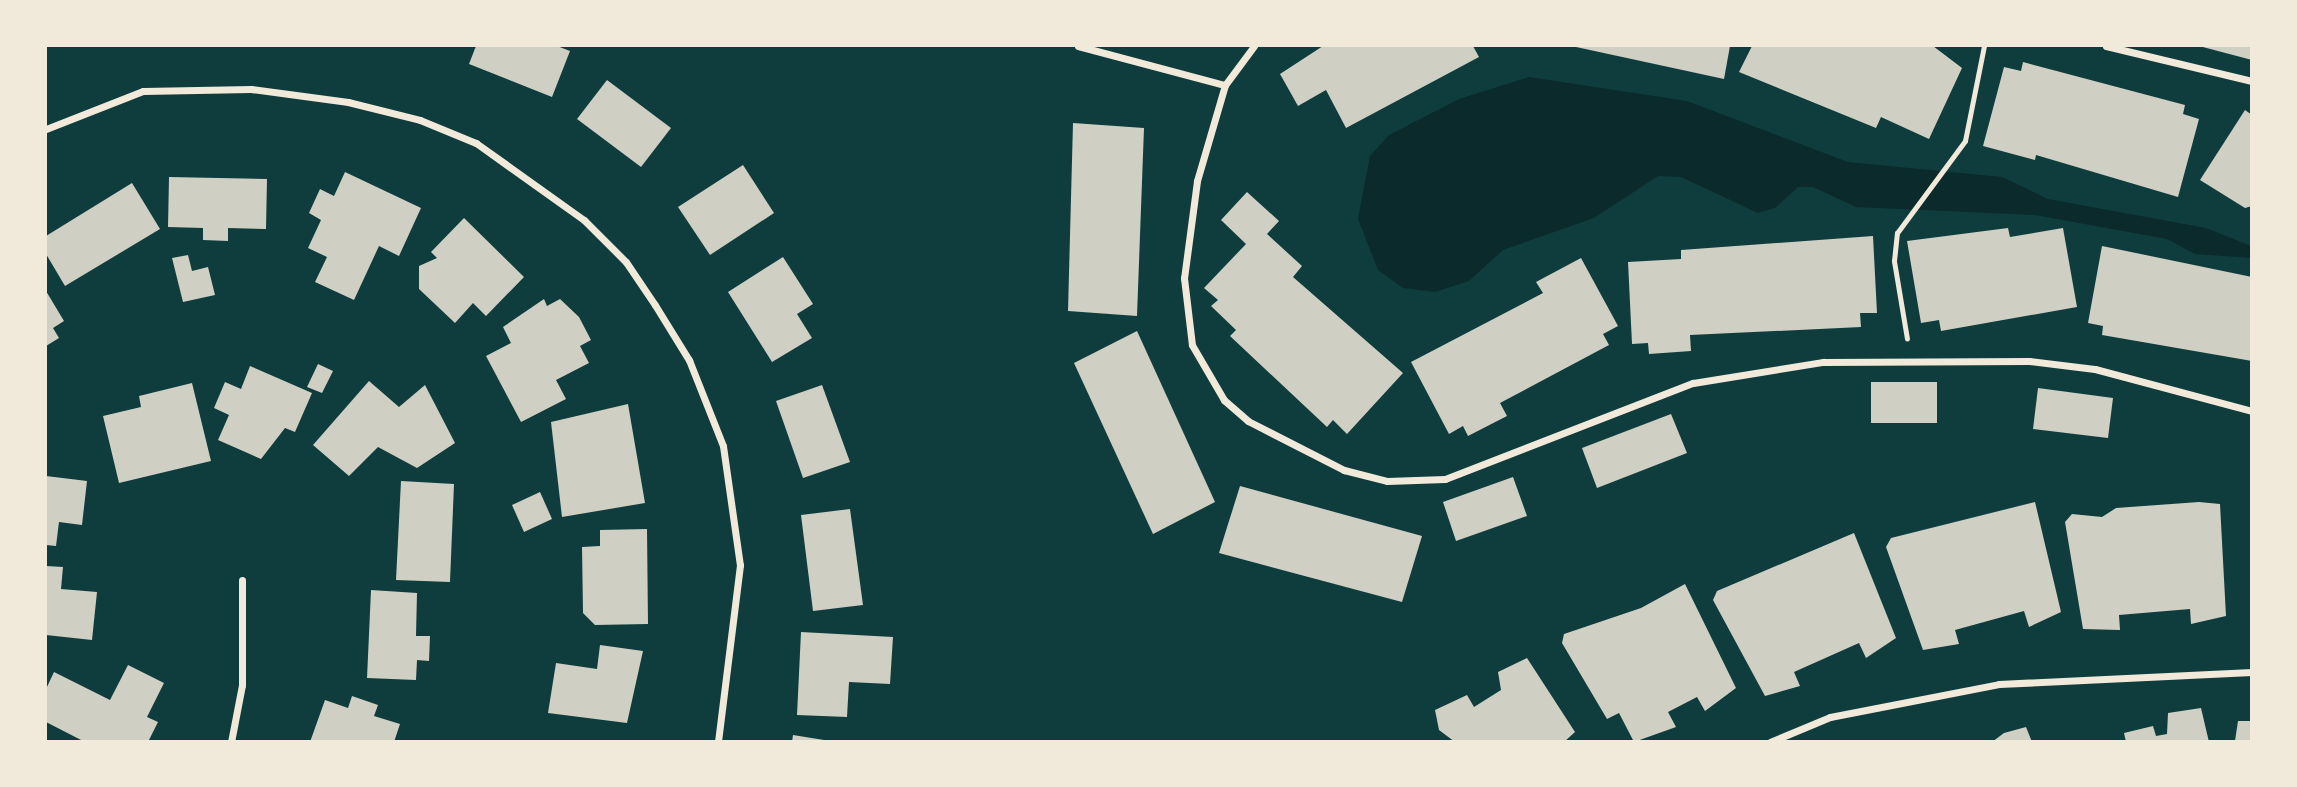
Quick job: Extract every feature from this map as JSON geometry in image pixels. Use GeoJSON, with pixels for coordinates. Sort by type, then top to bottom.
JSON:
{"type":"FeatureCollection","features":[{"type":"Feature","properties":{"kind":"street"},"geometry":{"type":"LineString","coordinates":[[1078,46],[1226,85]]}},
{"type":"Feature","properties":{"kind":"street"},"geometry":{"type":"LineString","coordinates":[[1254,46],[1226,85],[1187,233],[1184,278],[1192,345],[1224,400],[1248,421],[1344,470],[1387,481],[1446,480],[1693,383],[1757,368],[1908,360],[2029,361],[2095,369],[2252,411]]}},
{"type":"Feature","properties":{"kind":"street"},"geometry":{"type":"LineString","coordinates":[[2106,46],[2252,81]]}},
{"type":"Feature","properties":{"kind":"street"},"geometry":{"type":"LineString","coordinates":[[46,129],[144,91],[251,89],[348,102],[420,120],[476,143],[584,220],[626,262],[662,316],[693,370],[723,446],[740,565],[718,741]]}},
{"type":"Feature","properties":{"kind":"street"},"geometry":{"type":"LineString","coordinates":[[231,741],[242,685],[242,580]]}},
{"type":"Feature","properties":{"kind":"street"},"geometry":{"type":"LineString","coordinates":[[1770,741],[1830,717],[1999,684],[2252,673]]}},
{"type":"Feature","properties":{"kind":"path"},"geometry":{"type":"LineString","coordinates":[[1908,360],[1894,247],[1906,214],[1947,169],[1974,120],[1984,46]]}},
{"type":"Feature","properties":{"kind":"water"},"geometry":{"type":"Polygon","coordinates":[[[1529,77],[1687,101],[1848,162],[2002,177],[2048,199],[2206,228],[2251,246],[2252,258],[2195,254],[2167,239],[2035,215],[1856,207],[1813,187],[1798,187],[1775,208],[1758,213],[1681,177],[1658,176],[1594,218],[1503,250],[1469,281],[1435,292],[1403,288],[1378,270],[1358,219],[1370,156],[1389,135],[1459,99],[1529,77]]]}},
{"type":"Feature","properties":{"kind":"building"},"geometry":{"type":"Polygon","coordinates":[[[476,46],[557,46],[570,51],[552,97],[469,64],[476,46]]]}},
{"type":"Feature","properties":{"kind":"building"},"geometry":{"type":"Polygon","coordinates":[[[1323,46],[1473,46],[1479,57],[1346,128],[1326,90],[1298,106],[1280,74],[1323,46]]]}},
{"type":"Feature","properties":{"kind":"building"},"geometry":{"type":"Polygon","coordinates":[[[1577,46],[1730,46],[1724,79],[1576,47],[1577,46]]]}},
{"type":"Feature","properties":{"kind":"building"},"geometry":{"type":"Polygon","coordinates":[[[1752,46],[1933,46],[1962,68],[1929,139],[1881,117],[1876,128],[1739,72],[1752,46]]]}},
{"type":"Feature","properties":{"kind":"building"},"geometry":{"type":"Polygon","coordinates":[[[2199,46],[2252,46],[2252,60],[2199,46]]]}},
{"type":"Feature","properties":{"kind":"building"},"geometry":{"type":"Polygon","coordinates":[[[2023,62],[2185,105],[2183,114],[2199,119],[2178,197],[2036,155],[2035,160],[1983,146],[2004,67],[2021,71],[2023,62]]]}},
{"type":"Feature","properties":{"kind":"building"},"geometry":{"type":"Polygon","coordinates":[[[607,80],[671,128],[641,167],[577,119],[607,80]]]}},
{"type":"Feature","properties":{"kind":"building"},"geometry":{"type":"Polygon","coordinates":[[[2245,110],[2252,115],[2252,206],[2245,208],[2200,180],[2245,110]]]}},
{"type":"Feature","properties":{"kind":"building"},"geometry":{"type":"Polygon","coordinates":[[[1073,123],[1144,128],[1137,316],[1068,311],[1073,123]]]}},
{"type":"Feature","properties":{"kind":"building"},"geometry":{"type":"Polygon","coordinates":[[[743,165],[774,213],[710,255],[678,207],[743,165]]]}},
{"type":"Feature","properties":{"kind":"building"},"geometry":{"type":"Polygon","coordinates":[[[345,172],[421,208],[399,256],[379,246],[354,300],[315,282],[327,257],[308,248],[321,220],[309,213],[320,189],[334,196],[345,172]]]}},
{"type":"Feature","properties":{"kind":"building"},"geometry":{"type":"Polygon","coordinates":[[[169,177],[267,179],[266,229],[228,228],[228,241],[203,240],[203,228],[168,227],[169,177]]]}},
{"type":"Feature","properties":{"kind":"building"},"geometry":{"type":"Polygon","coordinates":[[[132,183],[160,229],[65,286],[46,254],[46,236],[132,183]]]}},
{"type":"Feature","properties":{"kind":"building"},"geometry":{"type":"Polygon","coordinates":[[[1247,192],[1279,221],[1267,234],[1302,266],[1293,277],[1403,373],[1347,434],[1333,420],[1327,427],[1230,336],[1236,330],[1211,306],[1218,300],[1204,288],[1246,244],[1221,220],[1247,192]]]}},
{"type":"Feature","properties":{"kind":"building"},"geometry":{"type":"Polygon","coordinates":[[[464,218],[524,277],[486,316],[473,303],[455,323],[419,289],[419,266],[437,258],[431,252],[464,218]]]}},
{"type":"Feature","properties":{"kind":"building"},"geometry":{"type":"Polygon","coordinates":[[[2008,228],[2010,237],[2063,228],[2077,307],[1941,331],[1939,320],[1921,323],[1907,241],[2008,228]]]}},
{"type":"Feature","properties":{"kind":"building"},"geometry":{"type":"Polygon","coordinates":[[[1873,236],[1877,313],[1860,313],[1861,327],[1690,335],[1691,351],[1649,354],[1648,343],[1632,344],[1628,262],[1681,259],[1681,250],[1873,236]]]}},
{"type":"Feature","properties":{"kind":"building"},"geometry":{"type":"Polygon","coordinates":[[[2102,246],[2252,277],[2252,361],[2102,335],[2103,326],[2088,323],[2102,246]]]}},
{"type":"Feature","properties":{"kind":"building"},"geometry":{"type":"Polygon","coordinates":[[[188,255],[192,271],[208,267],[215,295],[183,302],[172,258],[188,255]]]}},
{"type":"Feature","properties":{"kind":"building"},"geometry":{"type":"Polygon","coordinates":[[[783,257],[813,304],[797,314],[812,338],[772,362],[728,292],[783,257]]]}},
{"type":"Feature","properties":{"kind":"building"},"geometry":{"type":"Polygon","coordinates":[[[1581,258],[1618,326],[1603,334],[1609,345],[1500,403],[1507,416],[1468,436],[1463,426],[1449,434],[1411,362],[1543,293],[1536,282],[1581,258]]]}},
{"type":"Feature","properties":{"kind":"building"},"geometry":{"type":"Polygon","coordinates":[[[46,291],[64,321],[53,328],[59,338],[46,346],[46,291]]]}},
{"type":"Feature","properties":{"kind":"building"},"geometry":{"type":"Polygon","coordinates":[[[544,299],[547,306],[560,299],[579,317],[591,340],[580,346],[589,363],[556,380],[566,399],[521,422],[486,356],[511,343],[503,327],[544,299]]]}},
{"type":"Feature","properties":{"kind":"building"},"geometry":{"type":"Polygon","coordinates":[[[1137,331],[1215,502],[1153,534],[1074,363],[1137,331]]]}},
{"type":"Feature","properties":{"kind":"building"},"geometry":{"type":"Polygon","coordinates":[[[318,364],[333,371],[322,393],[307,387],[318,364]]]}},
{"type":"Feature","properties":{"kind":"building"},"geometry":{"type":"Polygon","coordinates":[[[250,366],[312,393],[295,432],[285,428],[261,459],[218,440],[229,415],[214,408],[225,382],[241,389],[250,366]]]}},
{"type":"Feature","properties":{"kind":"building"},"geometry":{"type":"Polygon","coordinates":[[[369,381],[399,407],[425,385],[455,443],[417,468],[378,447],[349,476],[313,445],[369,381]]]}},
{"type":"Feature","properties":{"kind":"building"},"geometry":{"type":"Polygon","coordinates":[[[1871,382],[1937,382],[1937,423],[1871,423],[1871,382]]]}},
{"type":"Feature","properties":{"kind":"building"},"geometry":{"type":"Polygon","coordinates":[[[192,383],[211,461],[119,483],[103,416],[141,407],[139,396],[192,383]]]}},
{"type":"Feature","properties":{"kind":"building"},"geometry":{"type":"Polygon","coordinates":[[[822,385],[850,462],[803,478],[776,401],[822,385]]]}},
{"type":"Feature","properties":{"kind":"building"},"geometry":{"type":"Polygon","coordinates":[[[2038,388],[2113,398],[2108,438],[2033,429],[2038,388]]]}},
{"type":"Feature","properties":{"kind":"building"},"geometry":{"type":"Polygon","coordinates":[[[628,404],[645,503],[562,517],[551,422],[628,404]]]}},
{"type":"Feature","properties":{"kind":"building"},"geometry":{"type":"Polygon","coordinates":[[[1671,414],[1687,453],[1597,488],[1582,448],[1671,414]]]}},
{"type":"Feature","properties":{"kind":"building"},"geometry":{"type":"Polygon","coordinates":[[[46,476],[87,481],[82,525],[59,522],[56,546],[46,545],[46,476]]]}},
{"type":"Feature","properties":{"kind":"building"},"geometry":{"type":"Polygon","coordinates":[[[1513,477],[1527,516],[1456,541],[1443,502],[1513,477]]]}},
{"type":"Feature","properties":{"kind":"building"},"geometry":{"type":"Polygon","coordinates":[[[401,481],[454,484],[450,582],[396,580],[401,481]]]}},
{"type":"Feature","properties":{"kind":"building"},"geometry":{"type":"Polygon","coordinates":[[[1240,486],[1422,536],[1402,602],[1219,553],[1240,486]]]}},
{"type":"Feature","properties":{"kind":"building"},"geometry":{"type":"Polygon","coordinates":[[[540,492],[552,519],[524,532],[512,505],[540,492]]]}},
{"type":"Feature","properties":{"kind":"building"},"geometry":{"type":"Polygon","coordinates":[[[2035,502],[2061,612],[2029,627],[2024,611],[1955,630],[1959,644],[1923,650],[1886,547],[1891,538],[2035,502]]]}},
{"type":"Feature","properties":{"kind":"building"},"geometry":{"type":"Polygon","coordinates":[[[2199,502],[2220,504],[2226,616],[2191,624],[2190,609],[2119,615],[2120,630],[2083,629],[2065,522],[2072,514],[2102,517],[2116,508],[2199,502]]]}},
{"type":"Feature","properties":{"kind":"building"},"geometry":{"type":"Polygon","coordinates":[[[850,509],[863,605],[813,611],[801,515],[850,509]]]}},
{"type":"Feature","properties":{"kind":"building"},"geometry":{"type":"Polygon","coordinates":[[[647,529],[648,624],[595,625],[583,613],[582,547],[600,546],[600,530],[647,529]]]}},
{"type":"Feature","properties":{"kind":"building"},"geometry":{"type":"Polygon","coordinates":[[[1854,533],[1896,638],[1866,658],[1859,643],[1794,672],[1800,686],[1765,696],[1713,600],[1717,591],[1854,533]]]}},
{"type":"Feature","properties":{"kind":"building"},"geometry":{"type":"Polygon","coordinates":[[[46,566],[63,567],[61,589],[97,592],[92,640],[46,635],[46,566]]]}},
{"type":"Feature","properties":{"kind":"building"},"geometry":{"type":"Polygon","coordinates":[[[1685,584],[1736,688],[1705,711],[1697,697],[1668,712],[1676,727],[1634,742],[1619,713],[1607,719],[1562,643],[1564,634],[1641,608],[1685,584]]]}},
{"type":"Feature","properties":{"kind":"building"},"geometry":{"type":"Polygon","coordinates":[[[371,590],[417,593],[416,636],[430,636],[429,661],[417,660],[416,680],[367,678],[371,590]]]}},
{"type":"Feature","properties":{"kind":"building"},"geometry":{"type":"Polygon","coordinates":[[[801,632],[893,637],[890,684],[849,682],[847,717],[797,715],[801,632]]]}},
{"type":"Feature","properties":{"kind":"building"},"geometry":{"type":"Polygon","coordinates":[[[600,645],[643,651],[627,723],[548,713],[556,663],[597,669],[600,645]]]}},
{"type":"Feature","properties":{"kind":"building"},"geometry":{"type":"Polygon","coordinates":[[[1527,658],[1575,732],[1564,742],[1455,742],[1439,730],[1435,710],[1467,695],[1474,707],[1501,690],[1498,672],[1527,658]]]}},
{"type":"Feature","properties":{"kind":"building"},"geometry":{"type":"Polygon","coordinates":[[[128,665],[164,683],[147,717],[158,722],[148,742],[85,742],[46,722],[46,689],[54,672],[110,700],[128,665]]]}},
{"type":"Feature","properties":{"kind":"building"},"geometry":{"type":"Polygon","coordinates":[[[352,696],[378,705],[374,716],[400,724],[394,742],[310,742],[325,700],[348,708],[352,696]]]}},
{"type":"Feature","properties":{"kind":"building"},"geometry":{"type":"Polygon","coordinates":[[[2201,708],[2209,742],[2126,742],[2124,733],[2153,726],[2156,736],[2167,734],[2168,713],[2201,708]]]}},
{"type":"Feature","properties":{"kind":"building"},"geometry":{"type":"Polygon","coordinates":[[[2238,721],[2252,721],[2252,742],[2235,741],[2238,721]]]}},
{"type":"Feature","properties":{"kind":"building"},"geometry":{"type":"Polygon","coordinates":[[[2026,727],[2032,742],[1992,742],[2004,733],[2026,727]]]}},
{"type":"Feature","properties":{"kind":"building"},"geometry":{"type":"Polygon","coordinates":[[[793,735],[824,740],[824,742],[792,742],[793,735]]]}}]}
